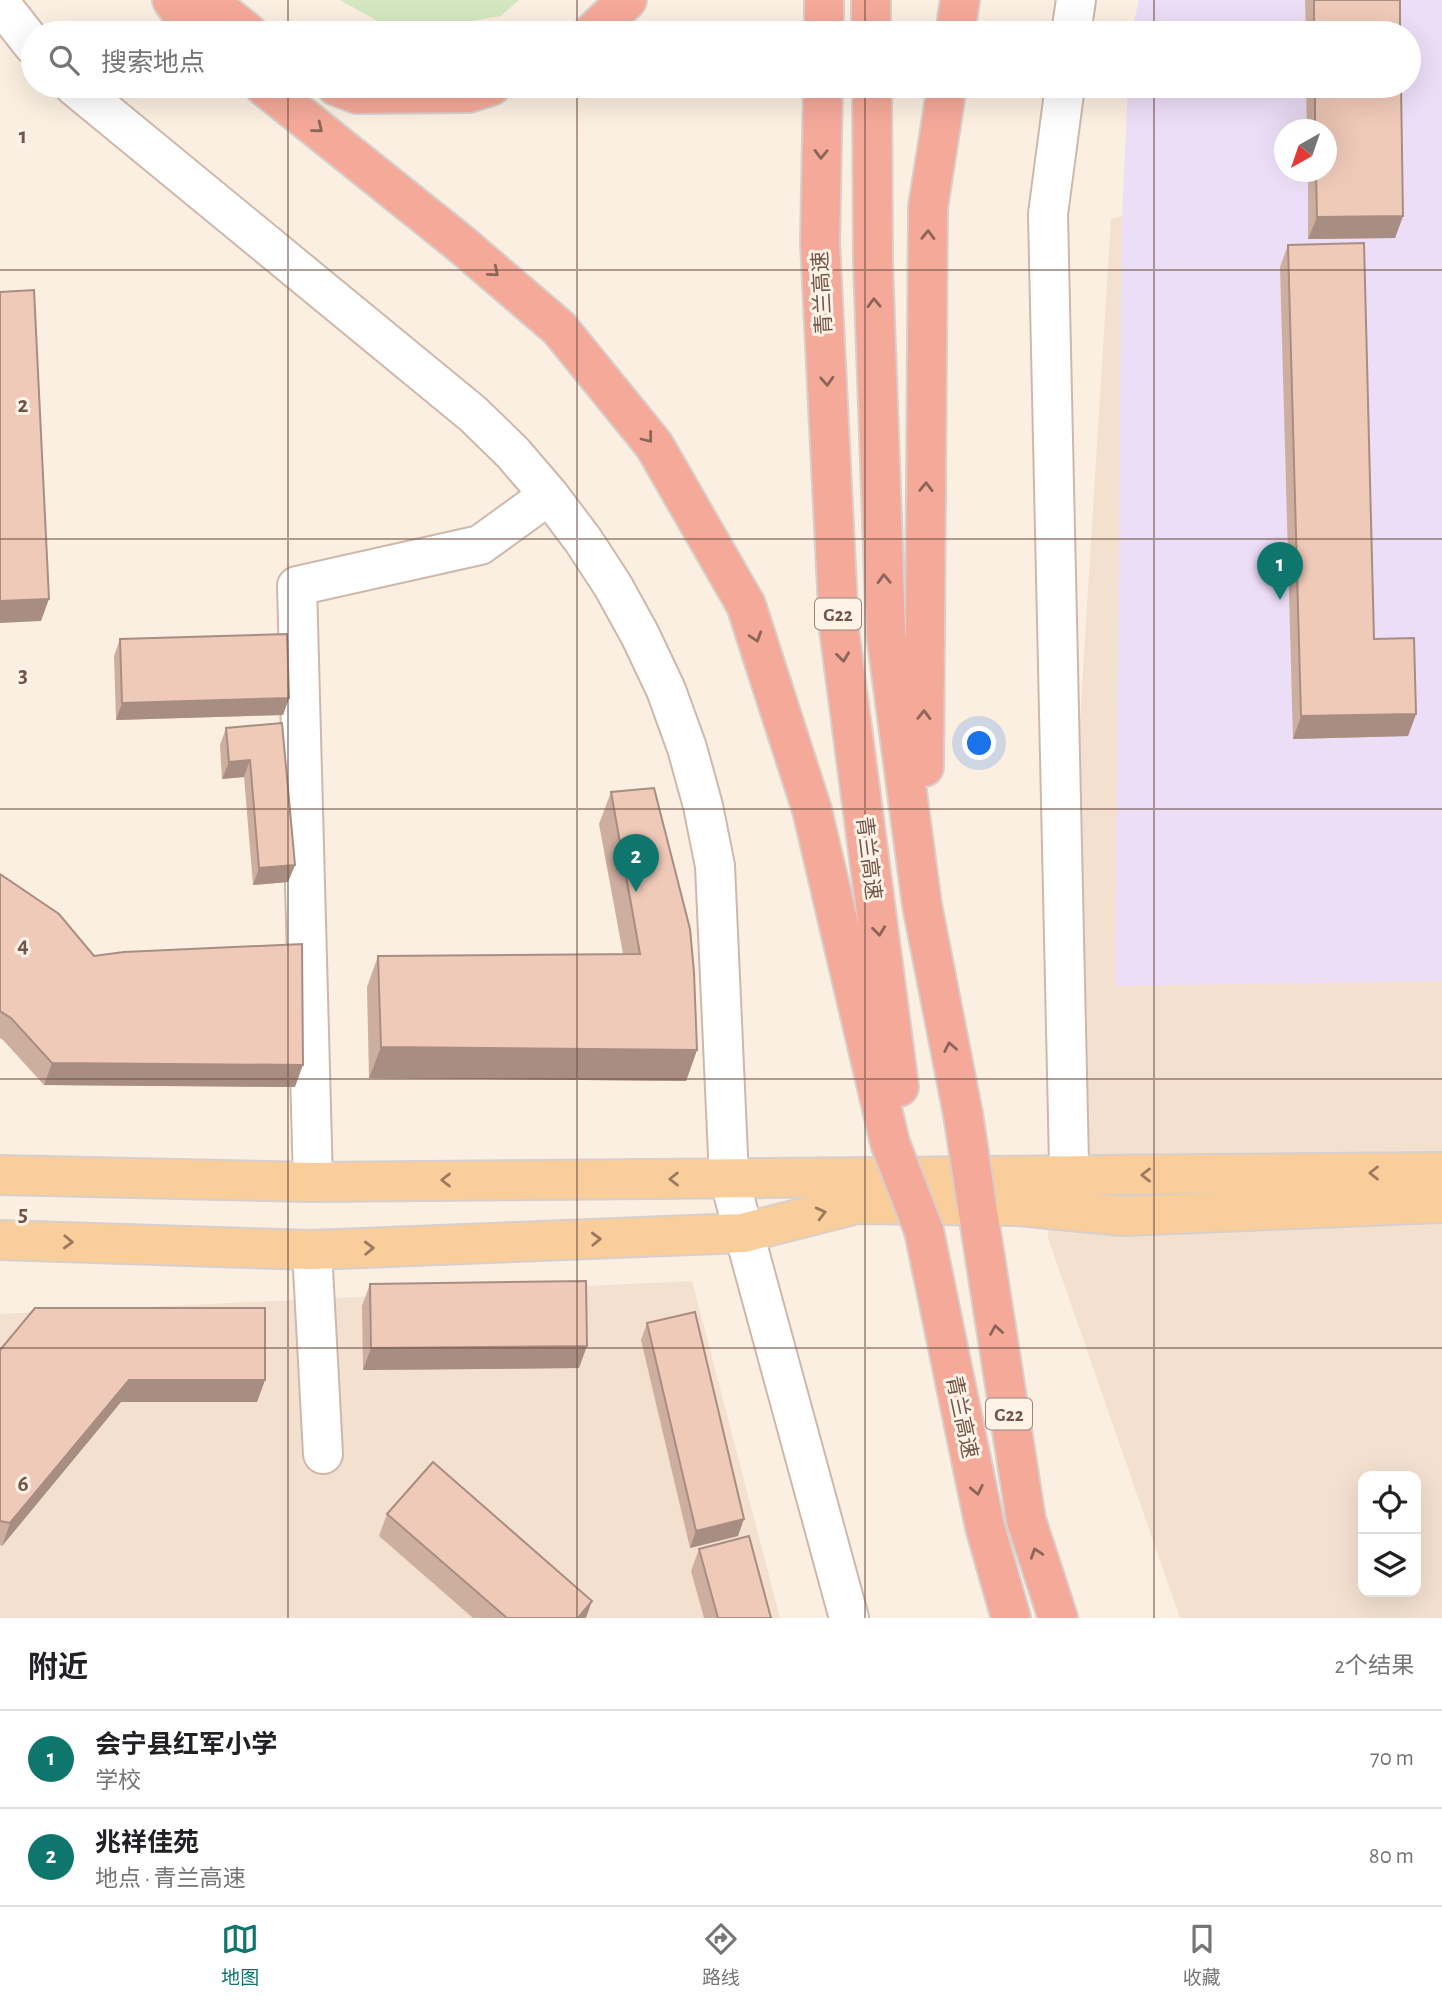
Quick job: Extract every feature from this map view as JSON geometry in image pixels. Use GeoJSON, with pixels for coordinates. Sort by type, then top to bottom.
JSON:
{"type":"FeatureCollection","features":[{"type":"Feature","properties":{"kind":"highway"},"geometry":{"type":"LineString","coordinates":[[172,0],[187,21]]}},
{"type":"Feature","properties":{"kind":"highway"},"geometry":{"type":"LineString","coordinates":[[207,0],[233,21]]}},
{"type":"Feature","properties":{"kind":"highway"},"geometry":{"type":"LineString","coordinates":[[605,21],[627,0]]}},
{"type":"Feature","properties":{"kind":"highway"},"geometry":{"type":"LineString","coordinates":[[824,0],[824,21]]}},
{"type":"Feature","properties":{"kind":"highway"},"geometry":{"type":"LineString","coordinates":[[871,0],[871,21]]}},
{"type":"Feature","properties":{"kind":"highway"},"geometry":{"type":"LineString","coordinates":[[957,21],[960,0]]}},
{"type":"Feature","properties":{"kind":"highway"},"geometry":{"type":"LineString","coordinates":[[279,98],[461,244],[559,328],[654,445],[746,604],[812,810],[898,1141]]}},
{"type":"Feature","properties":{"kind":"highway","name":"青兰高速"},"geometry":{"type":"LineString","coordinates":[[822,98],[820,242],[839,629],[898,1141],[924,1231],[985,1527],[1011,1618]]}},
{"type":"Feature","properties":{"kind":"highway","name":"G22"},"geometry":{"type":"LineString","coordinates":[[872,98],[873,263],[886,634],[922,905],[963,1114],[1026,1520],[1058,1618]]}},
{"type":"Feature","properties":{"kind":"highway"},"geometry":{"type":"LineString","coordinates":[[922,905],[929,207],[945,98]]}},
{"type":"Feature","properties":{"kind":"main road"},"geometry":{"type":"LineString","coordinates":[[0,1175],[313,1182],[729,1178],[1069,1193],[1442,1172]]}},
{"type":"Feature","properties":{"kind":"main road"},"geometry":{"type":"LineString","coordinates":[[0,1240],[312,1250],[743,1233],[857,1204],[1016,1206],[1069,1193],[1124,1216],[1442,1203]]}},
{"type":"Feature","properties":{"kind":"street"},"geometry":{"type":"LineString","coordinates":[[1073,21],[1076,0]]}},
{"type":"Feature","properties":{"kind":"street"},"geometry":{"type":"LineString","coordinates":[[0,3],[21,30]]}},
{"type":"Feature","properties":{"kind":"street"},"geometry":{"type":"LineString","coordinates":[[89,98],[473,414],[513,453],[549,495],[613,586],[640,635],[687,748],[703,806],[715,866],[729,1178],[849,1618]]}},
{"type":"Feature","properties":{"kind":"street"},"geometry":{"type":"LineString","coordinates":[[1063,98],[1048,215],[1069,1193]]}},
{"type":"Feature","properties":{"kind":"street"},"geometry":{"type":"LineString","coordinates":[[313,1182],[297,586],[480,545],[549,495]]}},
{"type":"Feature","properties":{"kind":"street"},"geometry":{"type":"LineString","coordinates":[[312,1250],[323,1454]]}},
{"type":"Feature","properties":{"kind":"shaded area"},"geometry":{"type":"Polygon","coordinates":[[[1139,0],[1442,0],[1442,981],[1115,986],[1122,219],[1127,98],[1421,98],[1421,21],[1134,21],[1139,0]]]}},
{"type":"Feature","properties":{"kind":"shaded area"},"geometry":{"type":"Polygon","coordinates":[[[1442,139],[1442,1618],[1180,1618],[1048,1238],[1111,219],[1274,173],[1274,182],[1337,182],[1337,169],[1442,139]]]}},
{"type":"Feature","properties":{"kind":"shaded area"},"geometry":{"type":"Polygon","coordinates":[[[692,1281],[780,1618],[0,1618],[0,1314],[692,1281]]]}},
{"type":"Feature","properties":{"kind":"green space"},"geometry":{"type":"Polygon","coordinates":[[[340,0],[519,0],[501,16],[471,21],[378,21],[340,0]]]}},
{"type":"Feature","properties":{"kind":"building"},"geometry":{"type":"Polygon","coordinates":[[[1314,0],[1400,0],[1400,21],[1314,21],[1314,0]]]}},
{"type":"Feature","properties":{"kind":"building"},"geometry":{"type":"Polygon","coordinates":[[[1315,98],[1401,98],[1403,216],[1317,217],[1316,182],[1337,182],[1337,119],[1315,119],[1315,98]]]}},
{"type":"Feature","properties":{"kind":"building"},"geometry":{"type":"Polygon","coordinates":[[[1364,243],[1374,639],[1414,638],[1416,714],[1301,716],[1288,245],[1364,243]]]}},
{"type":"Feature","properties":{"kind":"building"},"geometry":{"type":"Polygon","coordinates":[[[34,290],[49,599],[0,601],[0,292],[34,290]]]}},
{"type":"Feature","properties":{"kind":"building"},"geometry":{"type":"Polygon","coordinates":[[[287,634],[289,698],[122,703],[120,639],[287,634]]]}},
{"type":"Feature","properties":{"kind":"building"},"geometry":{"type":"Polygon","coordinates":[[[282,723],[295,865],[259,868],[250,760],[229,762],[226,728],[282,723]]]}},
{"type":"Feature","properties":{"kind":"building"},"geometry":{"type":"Polygon","coordinates":[[[654,788],[690,929],[697,1050],[381,1047],[378,956],[640,954],[611,792],[654,788]]]}},
{"type":"Feature","properties":{"kind":"building"},"geometry":{"type":"Polygon","coordinates":[[[0,874],[59,914],[94,956],[124,952],[302,944],[303,1065],[52,1063],[11,1018],[0,1011],[0,874]]]}},
{"type":"Feature","properties":{"kind":"building"},"geometry":{"type":"Polygon","coordinates":[[[586,1281],[587,1346],[371,1348],[370,1284],[586,1281]]]}},
{"type":"Feature","properties":{"kind":"building"},"geometry":{"type":"Polygon","coordinates":[[[35,1308],[265,1308],[265,1380],[129,1380],[10,1523],[0,1521],[0,1350],[35,1308]]]}},
{"type":"Feature","properties":{"kind":"building"},"geometry":{"type":"Polygon","coordinates":[[[695,1312],[744,1519],[696,1531],[647,1323],[695,1312]]]}},
{"type":"Feature","properties":{"kind":"building"},"geometry":{"type":"Polygon","coordinates":[[[433,1462],[592,1601],[578,1618],[507,1618],[387,1514],[433,1462]]]}},
{"type":"Feature","properties":{"kind":"building"},"geometry":{"type":"Polygon","coordinates":[[[749,1536],[771,1618],[718,1618],[699,1549],[749,1536]]]}},
{"type":"Feature","properties":{"kind":"place","name":"会宁县红军小学"},"geometry":{"type":"Point","coordinates":[1280,600]}},
{"type":"Feature","properties":{"kind":"place","name":"兆祥佳苑"},"geometry":{"type":"Point","coordinates":[636,892]}}]}
